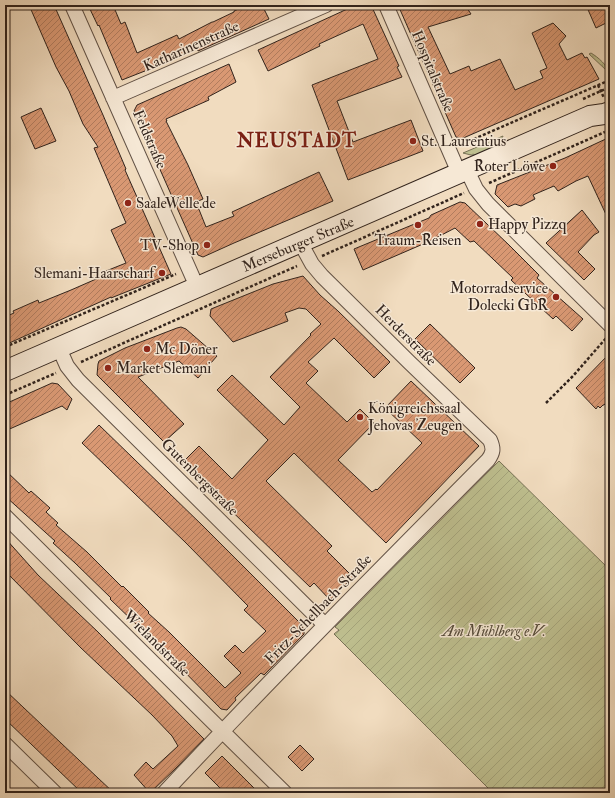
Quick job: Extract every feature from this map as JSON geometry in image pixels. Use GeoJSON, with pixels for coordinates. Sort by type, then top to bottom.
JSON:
{"type":"FeatureCollection","features":[{"type":"Feature","properties":{"kind":"main road","name":"Merseburger Straße"},"geometry":{"type":"LineString","coordinates":[[590,116],[599,105],[610,100]]}},
{"type":"Feature","properties":{"kind":"main road","name":"Merseburger Straße"},"geometry":{"type":"LineString","coordinates":[[5,371],[590,116],[610,112]]}},
{"type":"Feature","properties":{"kind":"street","name":"Feldstraße"},"geometry":{"type":"LineString","coordinates":[[72,5],[197,287]]}},
{"type":"Feature","properties":{"kind":"street","name":"Katharinenstraße"},"geometry":{"type":"LineString","coordinates":[[113,98],[326,5]]}},
{"type":"Feature","properties":{"kind":"street","name":"Hospitalstraße"},"geometry":{"type":"LineString","coordinates":[[386,5],[448,150],[488,204],[610,325]]}},
{"type":"Feature","properties":{"kind":"street","name":"Herderstraße"},"geometry":{"type":"LineString","coordinates":[[300,242],[310,261],[322,276],[490,440],[493,447]]}},
{"type":"Feature","properties":{"kind":"street","name":"Gutenbergstraße"},"geometry":{"type":"LineString","coordinates":[[59,348],[68,368],[78,380],[325,626]]}},
{"type":"Feature","properties":{"kind":"street","name":"Fritz-Schellbach-Straße"},"geometry":{"type":"LineString","coordinates":[[164,793],[488,460],[493,453],[493,447]]}},
{"type":"Feature","properties":{"kind":"street","name":"Wielandstraße"},"geometry":{"type":"LineString","coordinates":[[5,516],[222,732],[286,793]]}},
{"type":"Feature","properties":{"kind":"street"},"geometry":{"type":"LineString","coordinates":[[5,744],[55,793]]}},
{"type":"Feature","properties":{"kind":"path"},"geometry":{"type":"LineString","coordinates":[[448,150],[610,80]]}},
{"type":"Feature","properties":{"kind":"path"},"geometry":{"type":"LineString","coordinates":[[5,395],[610,130]]}},
{"type":"Feature","properties":{"kind":"path"},"geometry":{"type":"LineString","coordinates":[[5,347],[189,268]]}},
{"type":"Feature","properties":{"kind":"path"},"geometry":{"type":"LineString","coordinates":[[546,403],[573,376],[610,334]]}},
{"type":"Feature","properties":{"kind":"green space"},"geometry":{"type":"Polygon","coordinates":[[[591,53],[600,59],[605,65],[609,71],[609,75],[606,70],[589,54],[591,53]]]}},
{"type":"Feature","properties":{"kind":"green space"},"geometry":{"type":"Polygon","coordinates":[[[503,136],[500,145],[476,155],[463,153],[503,136]]]}},
{"type":"Feature","properties":{"kind":"green space","name":"Am Mühlberg e.V."},"geometry":{"type":"Polygon","coordinates":[[[499,461],[610,570],[610,793],[493,793],[334,634],[339,630],[335,627],[499,461]]]}},
{"type":"Feature","properties":{"kind":"building"},"geometry":{"type":"Polygon","coordinates":[[[29,5],[54,5],[171,274],[111,297],[5,345],[5,317],[14,313],[13,311],[38,300],[39,303],[71,290],[103,276],[101,273],[126,263],[111,230],[126,223],[94,148],[98,147],[83,124],[29,5]]]}},
{"type":"Feature","properties":{"kind":"building"},"geometry":{"type":"Polygon","coordinates":[[[88,5],[113,5],[121,24],[125,22],[137,53],[177,35],[179,39],[248,5],[262,5],[269,19],[198,51],[197,48],[122,80],[99,25],[98,26],[88,5]]]}},
{"type":"Feature","properties":{"kind":"building"},"geometry":{"type":"Polygon","coordinates":[[[356,5],[371,5],[399,66],[397,67],[402,77],[337,101],[353,142],[411,120],[423,151],[348,180],[312,85],[378,59],[363,24],[319,44],[320,46],[268,71],[258,50],[356,5]]]}},
{"type":"Feature","properties":{"kind":"building"},"geometry":{"type":"Polygon","coordinates":[[[398,5],[465,5],[471,14],[428,27],[450,74],[469,66],[471,71],[500,59],[515,90],[543,78],[540,71],[547,68],[532,33],[553,23],[566,36],[559,44],[567,60],[582,53],[585,58],[587,57],[599,79],[461,139],[456,137],[398,5]]]}},
{"type":"Feature","properties":{"kind":"building"},"geometry":{"type":"Polygon","coordinates":[[[586,5],[610,5],[610,21],[596,28],[586,5]]]}},
{"type":"Feature","properties":{"kind":"building"},"geometry":{"type":"Polygon","coordinates":[[[229,64],[236,82],[208,97],[209,100],[166,119],[203,199],[196,202],[206,227],[234,216],[232,212],[319,172],[333,201],[203,257],[198,255],[134,111],[137,105],[229,64]]]}},
{"type":"Feature","properties":{"kind":"building"},"geometry":{"type":"Polygon","coordinates":[[[41,108],[56,141],[35,149],[21,117],[41,108]]]}},
{"type":"Feature","properties":{"kind":"building"},"geometry":{"type":"Polygon","coordinates":[[[610,137],[610,223],[588,176],[558,191],[554,186],[533,195],[535,199],[521,206],[515,204],[508,207],[495,194],[497,185],[565,158],[610,137]]]}},
{"type":"Feature","properties":{"kind":"building"},"geometry":{"type":"Polygon","coordinates":[[[460,202],[465,203],[539,275],[537,278],[583,319],[572,331],[556,316],[553,319],[511,280],[513,278],[474,241],[470,242],[455,228],[430,241],[363,270],[354,249],[429,218],[431,215],[460,202]]]}},
{"type":"Feature","properties":{"kind":"building"},"geometry":{"type":"Polygon","coordinates":[[[582,210],[599,232],[594,235],[578,252],[595,269],[584,280],[546,243],[582,210]]]}},
{"type":"Feature","properties":{"kind":"building"},"geometry":{"type":"Polygon","coordinates":[[[303,276],[320,295],[390,362],[374,378],[334,338],[308,362],[318,371],[306,383],[347,422],[360,409],[374,423],[338,460],[372,492],[376,489],[377,490],[422,443],[385,408],[411,381],[479,446],[386,543],[294,453],[266,481],[332,546],[327,551],[353,577],[330,600],[314,583],[310,587],[182,463],[199,446],[232,479],[268,440],[217,390],[232,375],[284,425],[300,407],[270,377],[321,324],[306,309],[299,308],[285,313],[288,321],[233,342],[210,316],[211,309],[273,284],[303,276]]]}},
{"type":"Feature","properties":{"kind":"building"},"geometry":{"type":"Polygon","coordinates":[[[430,324],[475,368],[460,383],[415,339],[430,324]]]}},
{"type":"Feature","properties":{"kind":"building"},"geometry":{"type":"Polygon","coordinates":[[[181,327],[186,329],[217,356],[198,378],[179,361],[138,377],[184,424],[164,442],[97,375],[98,364],[99,361],[125,348],[181,327]]]}},
{"type":"Feature","properties":{"kind":"building"},"geometry":{"type":"Polygon","coordinates":[[[610,353],[610,399],[600,408],[598,406],[596,409],[576,388],[610,353]]]}},
{"type":"Feature","properties":{"kind":"building"},"geometry":{"type":"Polygon","coordinates":[[[52,383],[58,384],[72,399],[67,410],[62,406],[5,431],[5,404],[52,383]]]}},
{"type":"Feature","properties":{"kind":"building"},"geometry":{"type":"Polygon","coordinates":[[[99,425],[302,625],[304,634],[264,675],[261,673],[235,698],[236,700],[227,710],[221,709],[110,599],[111,598],[53,543],[55,541],[5,496],[5,470],[29,493],[31,491],[50,508],[46,512],[58,523],[56,525],[87,552],[122,587],[123,586],[149,612],[148,613],[225,688],[241,673],[224,656],[235,645],[243,653],[266,631],[244,610],[248,606],[185,542],[82,443],[99,425]]]}},
{"type":"Feature","properties":{"kind":"building"},"geometry":{"type":"Polygon","coordinates":[[[5,538],[38,575],[98,632],[204,739],[150,793],[134,775],[146,762],[153,769],[178,746],[172,736],[152,715],[81,648],[5,571],[5,538]]]}},
{"type":"Feature","properties":{"kind":"building"},"geometry":{"type":"Polygon","coordinates":[[[5,690],[114,793],[82,793],[5,719],[5,690]]]}},
{"type":"Feature","properties":{"kind":"building"},"geometry":{"type":"Polygon","coordinates":[[[300,745],[314,759],[302,771],[288,757],[300,745]]]}},
{"type":"Feature","properties":{"kind":"building"},"geometry":{"type":"Polygon","coordinates":[[[222,756],[259,793],[225,793],[205,773],[222,756]]]}},
{"type":"Feature","properties":{"kind":"place","name":"St. Laurentius"},"geometry":{"type":"Point","coordinates":[413,141]}},
{"type":"Feature","properties":{"kind":"place","name":"Roter Löwe"},"geometry":{"type":"Point","coordinates":[553,166]}},
{"type":"Feature","properties":{"kind":"place","name":"SaaleWelle.de"},"geometry":{"type":"Point","coordinates":[128,203]}},
{"type":"Feature","properties":{"kind":"place","name":"Happy Pizzq"},"geometry":{"type":"Point","coordinates":[480,224]}},
{"type":"Feature","properties":{"kind":"place","name":"Traum-Reisen"},"geometry":{"type":"Point","coordinates":[418,225]}},
{"type":"Feature","properties":{"kind":"place","name":"TV-Shop"},"geometry":{"type":"Point","coordinates":[207,245]}},
{"type":"Feature","properties":{"kind":"place","name":"Slemani-Haarscharf"},"geometry":{"type":"Point","coordinates":[162,273]}},
{"type":"Feature","properties":{"kind":"place","name":"Motorradservice Dolecki GbR"},"geometry":{"type":"Point","coordinates":[556,297]}},
{"type":"Feature","properties":{"kind":"place","name":"Mc Döner"},"geometry":{"type":"Point","coordinates":[147,349]}},
{"type":"Feature","properties":{"kind":"place","name":"Market Slemani"},"geometry":{"type":"Point","coordinates":[108,368]}},
{"type":"Feature","properties":{"kind":"place","name":"Königreichssaal Jehovas Zeugen"},"geometry":{"type":"Point","coordinates":[360,417]}},
{"type":"Feature","properties":{"kind":"district","name":"NEUSTADT"},"geometry":{"type":"Point","coordinates":[297,140]}}]}
